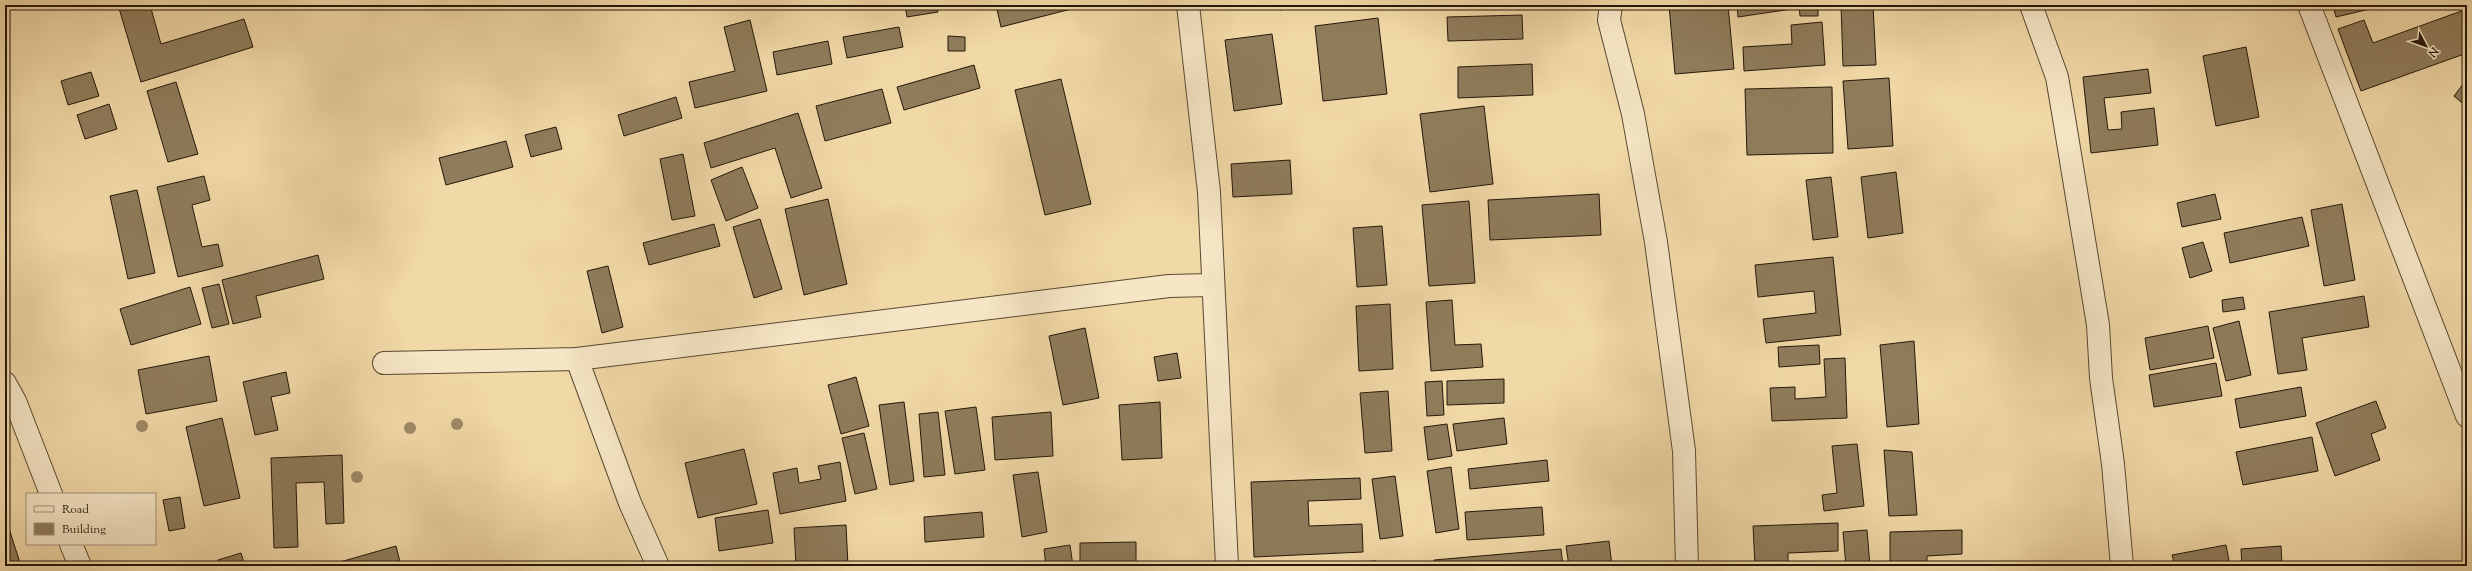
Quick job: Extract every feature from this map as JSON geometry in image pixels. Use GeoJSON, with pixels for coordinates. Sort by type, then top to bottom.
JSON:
{"type":"FeatureCollection","features":[{"type":"Feature","properties":{"kind":"street"},"geometry":{"type":"LineString","coordinates":[[1188,5],[1208,192],[1211,285],[1227,566]]}},
{"type":"Feature","properties":{"kind":"street"},"geometry":{"type":"LineString","coordinates":[[1611,5],[1609,20],[1633,114],[1662,288],[1684,451],[1687,566]]}},
{"type":"Feature","properties":{"kind":"street"},"geometry":{"type":"LineString","coordinates":[[2031,5],[2057,77],[2098,326],[2101,378],[2113,464],[2122,566]]}},
{"type":"Feature","properties":{"kind":"street"},"geometry":{"type":"LineString","coordinates":[[2309,5],[2467,416]]}},
{"type":"Feature","properties":{"kind":"street"},"geometry":{"type":"LineString","coordinates":[[384,363],[577,359],[1161,287],[1211,285]]}},
{"type":"Feature","properties":{"kind":"street"},"geometry":{"type":"LineString","coordinates":[[577,359],[630,503],[658,566]]}},
{"type":"Feature","properties":{"kind":"street"},"geometry":{"type":"LineString","coordinates":[[5,383],[15,401],[52,493]]}},
{"type":"Feature","properties":{"kind":"street"},"geometry":{"type":"LineString","coordinates":[[71,545],[80,566]]}},
{"type":"Feature","properties":{"kind":"building"},"geometry":{"type":"Polygon","coordinates":[[[118,5],[150,5],[161,44],[244,19],[253,47],[141,82],[118,5]]]}},
{"type":"Feature","properties":{"kind":"building"},"geometry":{"type":"Polygon","coordinates":[[[905,5],[936,5],[938,12],[907,17],[905,5]]]}},
{"type":"Feature","properties":{"kind":"building"},"geometry":{"type":"Polygon","coordinates":[[[996,5],[1083,5],[1083,6],[1001,27],[996,5]]]}},
{"type":"Feature","properties":{"kind":"building"},"geometry":{"type":"Polygon","coordinates":[[[1278,5],[1301,5],[1280,10],[1278,5]]]}},
{"type":"Feature","properties":{"kind":"building"},"geometry":{"type":"Polygon","coordinates":[[[1669,5],[1728,5],[1734,69],[1675,74],[1669,5]]]}},
{"type":"Feature","properties":{"kind":"building"},"geometry":{"type":"Polygon","coordinates":[[[1737,5],[1791,5],[1792,9],[1738,17],[1737,5]]]}},
{"type":"Feature","properties":{"kind":"building"},"geometry":{"type":"Polygon","coordinates":[[[1799,5],[1818,5],[1818,16],[1800,16],[1799,5]]]}},
{"type":"Feature","properties":{"kind":"building"},"geometry":{"type":"Polygon","coordinates":[[[1841,5],[1873,5],[1876,65],[1843,66],[1841,5]]]}},
{"type":"Feature","properties":{"kind":"building"},"geometry":{"type":"Polygon","coordinates":[[[2333,5],[2387,5],[2336,17],[2333,5]]]}},
{"type":"Feature","properties":{"kind":"building"},"geometry":{"type":"Polygon","coordinates":[[[2467,9],[2467,53],[2361,91],[2338,29],[2364,20],[2373,43],[2467,9]]]}},
{"type":"Feature","properties":{"kind":"building"},"geometry":{"type":"Polygon","coordinates":[[[1522,15],[1523,39],[1448,41],[1447,17],[1522,15]]]}},
{"type":"Feature","properties":{"kind":"building"},"geometry":{"type":"Polygon","coordinates":[[[1378,18],[1387,94],[1323,101],[1315,26],[1378,18]]]}},
{"type":"Feature","properties":{"kind":"building"},"geometry":{"type":"Polygon","coordinates":[[[750,20],[767,91],[695,108],[689,82],[735,71],[724,27],[750,20]]]}},
{"type":"Feature","properties":{"kind":"building"},"geometry":{"type":"Polygon","coordinates":[[[1822,22],[1825,65],[1744,71],[1743,47],[1792,44],[1791,25],[1822,22]]]}},
{"type":"Feature","properties":{"kind":"building"},"geometry":{"type":"Polygon","coordinates":[[[899,27],[903,47],[847,58],[843,37],[899,27]]]}},
{"type":"Feature","properties":{"kind":"building"},"geometry":{"type":"Polygon","coordinates":[[[1272,34],[1282,104],[1234,111],[1225,40],[1272,34]]]}},
{"type":"Feature","properties":{"kind":"building"},"geometry":{"type":"Polygon","coordinates":[[[948,36],[965,37],[965,51],[948,51],[948,36]]]}},
{"type":"Feature","properties":{"kind":"building"},"geometry":{"type":"Polygon","coordinates":[[[828,41],[832,64],[777,75],[773,52],[828,41]]]}},
{"type":"Feature","properties":{"kind":"building"},"geometry":{"type":"Polygon","coordinates":[[[2246,47],[2259,117],[2216,126],[2203,56],[2246,47]]]}},
{"type":"Feature","properties":{"kind":"building"},"geometry":{"type":"Polygon","coordinates":[[[1532,64],[1533,95],[1458,98],[1458,67],[1532,64]]]}},
{"type":"Feature","properties":{"kind":"building"},"geometry":{"type":"Polygon","coordinates":[[[974,65],[980,88],[904,110],[897,87],[974,65]]]}},
{"type":"Feature","properties":{"kind":"building"},"geometry":{"type":"Polygon","coordinates":[[[2148,69],[2151,93],[2104,98],[2108,130],[2122,129],[2121,112],[2154,108],[2158,145],[2091,153],[2083,77],[2148,69]]]}},
{"type":"Feature","properties":{"kind":"building"},"geometry":{"type":"Polygon","coordinates":[[[91,72],[99,96],[68,105],[61,81],[91,72]]]}},
{"type":"Feature","properties":{"kind":"building"},"geometry":{"type":"Polygon","coordinates":[[[1889,78],[1893,146],[1848,149],[1843,81],[1889,78]]]}},
{"type":"Feature","properties":{"kind":"building"},"geometry":{"type":"Polygon","coordinates":[[[1061,79],[1091,204],[1045,215],[1015,90],[1061,79]]]}},
{"type":"Feature","properties":{"kind":"building"},"geometry":{"type":"Polygon","coordinates":[[[2467,79],[2467,107],[2454,96],[2467,79]]]}},
{"type":"Feature","properties":{"kind":"building"},"geometry":{"type":"Polygon","coordinates":[[[176,82],[198,154],[168,162],[147,91],[176,82]]]}},
{"type":"Feature","properties":{"kind":"building"},"geometry":{"type":"Polygon","coordinates":[[[1832,87],[1833,153],[1747,155],[1745,89],[1832,87]]]}},
{"type":"Feature","properties":{"kind":"building"},"geometry":{"type":"Polygon","coordinates":[[[882,89],[891,123],[825,141],[816,106],[882,89]]]}},
{"type":"Feature","properties":{"kind":"building"},"geometry":{"type":"Polygon","coordinates":[[[676,97],[682,118],[624,136],[618,115],[676,97]]]}},
{"type":"Feature","properties":{"kind":"building"},"geometry":{"type":"Polygon","coordinates":[[[109,104],[117,129],[85,139],[77,115],[109,104]]]}},
{"type":"Feature","properties":{"kind":"building"},"geometry":{"type":"Polygon","coordinates":[[[1484,106],[1493,184],[1430,192],[1420,114],[1484,106]]]}},
{"type":"Feature","properties":{"kind":"building"},"geometry":{"type":"Polygon","coordinates":[[[798,113],[822,188],[791,198],[775,148],[711,168],[704,143],[798,113]]]}},
{"type":"Feature","properties":{"kind":"building"},"geometry":{"type":"Polygon","coordinates":[[[556,127],[562,149],[531,157],[525,135],[556,127]]]}},
{"type":"Feature","properties":{"kind":"building"},"geometry":{"type":"Polygon","coordinates":[[[506,141],[513,167],[446,185],[439,158],[506,141]]]}},
{"type":"Feature","properties":{"kind":"building"},"geometry":{"type":"Polygon","coordinates":[[[683,154],[695,216],[672,220],[660,159],[683,154]]]}},
{"type":"Feature","properties":{"kind":"building"},"geometry":{"type":"Polygon","coordinates":[[[1290,160],[1292,194],[1233,197],[1231,164],[1290,160]]]}},
{"type":"Feature","properties":{"kind":"building"},"geometry":{"type":"Polygon","coordinates":[[[742,167],[758,208],[726,221],[711,180],[742,167]]]}},
{"type":"Feature","properties":{"kind":"building"},"geometry":{"type":"Polygon","coordinates":[[[1896,172],[1903,233],[1868,238],[1861,177],[1896,172]]]}},
{"type":"Feature","properties":{"kind":"building"},"geometry":{"type":"Polygon","coordinates":[[[204,176],[210,200],[192,205],[202,247],[218,244],[223,266],[178,277],[157,187],[204,176]]]}},
{"type":"Feature","properties":{"kind":"building"},"geometry":{"type":"Polygon","coordinates":[[[1831,177],[1838,237],[1813,240],[1806,180],[1831,177]]]}},
{"type":"Feature","properties":{"kind":"building"},"geometry":{"type":"Polygon","coordinates":[[[137,190],[155,273],[128,279],[110,196],[137,190]]]}},
{"type":"Feature","properties":{"kind":"building"},"geometry":{"type":"Polygon","coordinates":[[[1599,194],[1601,235],[1490,240],[1488,200],[1599,194]]]}},
{"type":"Feature","properties":{"kind":"building"},"geometry":{"type":"Polygon","coordinates":[[[2215,194],[2221,219],[2182,227],[2177,203],[2215,194]]]}},
{"type":"Feature","properties":{"kind":"building"},"geometry":{"type":"Polygon","coordinates":[[[828,199],[847,284],[804,295],[785,209],[828,199]]]}},
{"type":"Feature","properties":{"kind":"building"},"geometry":{"type":"Polygon","coordinates":[[[1469,201],[1475,283],[1429,286],[1422,205],[1469,201]]]}},
{"type":"Feature","properties":{"kind":"building"},"geometry":{"type":"Polygon","coordinates":[[[2342,204],[2355,280],[2324,286],[2311,210],[2342,204]]]}},
{"type":"Feature","properties":{"kind":"building"},"geometry":{"type":"Polygon","coordinates":[[[2302,217],[2309,246],[2230,263],[2224,233],[2302,217]]]}},
{"type":"Feature","properties":{"kind":"building"},"geometry":{"type":"Polygon","coordinates":[[[760,219],[782,289],[754,298],[733,227],[760,219]]]}},
{"type":"Feature","properties":{"kind":"building"},"geometry":{"type":"Polygon","coordinates":[[[714,224],[720,246],[649,265],[643,243],[714,224]]]}},
{"type":"Feature","properties":{"kind":"building"},"geometry":{"type":"Polygon","coordinates":[[[1382,226],[1387,285],[1357,287],[1353,228],[1382,226]]]}},
{"type":"Feature","properties":{"kind":"building"},"geometry":{"type":"Polygon","coordinates":[[[2203,242],[2212,271],[2190,278],[2182,248],[2203,242]]]}},
{"type":"Feature","properties":{"kind":"building"},"geometry":{"type":"Polygon","coordinates":[[[318,255],[324,279],[256,296],[261,317],[233,324],[222,280],[318,255]]]}},
{"type":"Feature","properties":{"kind":"building"},"geometry":{"type":"Polygon","coordinates":[[[1833,257],[1841,335],[1766,343],[1763,319],[1816,313],[1814,291],[1758,297],[1755,265],[1833,257]]]}},
{"type":"Feature","properties":{"kind":"building"},"geometry":{"type":"Polygon","coordinates":[[[608,266],[623,327],[602,333],[587,271],[608,266]]]}},
{"type":"Feature","properties":{"kind":"building"},"geometry":{"type":"Polygon","coordinates":[[[219,284],[229,324],[212,328],[202,288],[219,284]]]}},
{"type":"Feature","properties":{"kind":"building"},"geometry":{"type":"Polygon","coordinates":[[[190,287],[201,324],[131,345],[120,309],[190,287]]]}},
{"type":"Feature","properties":{"kind":"building"},"geometry":{"type":"Polygon","coordinates":[[[2364,296],[2369,327],[2302,338],[2307,370],[2278,374],[2269,312],[2364,296]]]}},
{"type":"Feature","properties":{"kind":"building"},"geometry":{"type":"Polygon","coordinates":[[[2243,297],[2245,309],[2223,312],[2222,300],[2243,297]]]}},
{"type":"Feature","properties":{"kind":"building"},"geometry":{"type":"Polygon","coordinates":[[[1452,300],[1455,345],[1481,344],[1483,367],[1431,371],[1426,302],[1452,300]]]}},
{"type":"Feature","properties":{"kind":"building"},"geometry":{"type":"Polygon","coordinates":[[[1390,304],[1393,369],[1359,371],[1356,306],[1390,304]]]}},
{"type":"Feature","properties":{"kind":"building"},"geometry":{"type":"Polygon","coordinates":[[[2239,321],[2251,375],[2226,381],[2213,328],[2239,321]]]}},
{"type":"Feature","properties":{"kind":"building"},"geometry":{"type":"Polygon","coordinates":[[[2208,326],[2214,358],[2150,370],[2145,338],[2208,326]]]}},
{"type":"Feature","properties":{"kind":"building"},"geometry":{"type":"Polygon","coordinates":[[[1085,328],[1099,398],[1063,405],[1049,336],[1085,328]]]}},
{"type":"Feature","properties":{"kind":"building"},"geometry":{"type":"Polygon","coordinates":[[[1914,341],[1919,424],[1887,427],[1880,345],[1914,341]]]}},
{"type":"Feature","properties":{"kind":"building"},"geometry":{"type":"Polygon","coordinates":[[[1819,345],[1820,364],[1779,367],[1778,347],[1819,345]]]}},
{"type":"Feature","properties":{"kind":"building"},"geometry":{"type":"Polygon","coordinates":[[[1177,353],[1181,378],[1158,381],[1154,357],[1177,353]]]}},
{"type":"Feature","properties":{"kind":"building"},"geometry":{"type":"Polygon","coordinates":[[[209,356],[217,401],[146,414],[138,370],[209,356]]]}},
{"type":"Feature","properties":{"kind":"building"},"geometry":{"type":"Polygon","coordinates":[[[1845,358],[1847,418],[1772,421],[1770,388],[1795,387],[1795,399],[1826,397],[1824,359],[1845,358]]]}},
{"type":"Feature","properties":{"kind":"building"},"geometry":{"type":"Polygon","coordinates":[[[2216,363],[2222,396],[2154,407],[2149,375],[2216,363]]]}},
{"type":"Feature","properties":{"kind":"building"},"geometry":{"type":"Polygon","coordinates":[[[286,372],[290,393],[271,397],[278,430],[255,435],[243,382],[286,372]]]}},
{"type":"Feature","properties":{"kind":"building"},"geometry":{"type":"Polygon","coordinates":[[[856,377],[869,426],[841,434],[828,385],[856,377]]]}},
{"type":"Feature","properties":{"kind":"building"},"geometry":{"type":"Polygon","coordinates":[[[1504,379],[1504,403],[1447,405],[1447,381],[1504,379]]]}},
{"type":"Feature","properties":{"kind":"building"},"geometry":{"type":"Polygon","coordinates":[[[1442,381],[1444,415],[1427,416],[1425,382],[1442,381]]]}},
{"type":"Feature","properties":{"kind":"building"},"geometry":{"type":"Polygon","coordinates":[[[2301,387],[2306,416],[2240,428],[2235,399],[2301,387]]]}},
{"type":"Feature","properties":{"kind":"building"},"geometry":{"type":"Polygon","coordinates":[[[1388,391],[1392,451],[1365,453],[1360,393],[1388,391]]]}},
{"type":"Feature","properties":{"kind":"building"},"geometry":{"type":"Polygon","coordinates":[[[2376,401],[2386,428],[2371,434],[2380,460],[2335,476],[2316,423],[2376,401]]]}},
{"type":"Feature","properties":{"kind":"building"},"geometry":{"type":"Polygon","coordinates":[[[904,402],[914,481],[890,485],[879,405],[904,402]]]}},
{"type":"Feature","properties":{"kind":"building"},"geometry":{"type":"Polygon","coordinates":[[[1160,402],[1162,458],[1122,460],[1119,405],[1160,402]]]}},
{"type":"Feature","properties":{"kind":"building"},"geometry":{"type":"Polygon","coordinates":[[[976,407],[985,470],[955,474],[945,411],[976,407]]]}},
{"type":"Feature","properties":{"kind":"building"},"geometry":{"type":"Polygon","coordinates":[[[938,412],[945,475],[924,477],[919,414],[938,412]]]}},
{"type":"Feature","properties":{"kind":"building"},"geometry":{"type":"Polygon","coordinates":[[[1051,412],[1053,456],[995,460],[992,417],[1051,412]]]}},
{"type":"Feature","properties":{"kind":"building"},"geometry":{"type":"Polygon","coordinates":[[[222,418],[240,498],[204,506],[186,427],[222,418]]]}},
{"type":"Feature","properties":{"kind":"building"},"geometry":{"type":"Polygon","coordinates":[[[1504,418],[1507,444],[1457,451],[1453,424],[1504,418]]]}},
{"type":"Feature","properties":{"kind":"building"},"geometry":{"type":"Polygon","coordinates":[[[1447,424],[1452,456],[1428,460],[1424,427],[1447,424]]]}},
{"type":"Feature","properties":{"kind":"building"},"geometry":{"type":"Polygon","coordinates":[[[864,433],[877,489],[855,494],[842,438],[864,433]]]}},
{"type":"Feature","properties":{"kind":"building"},"geometry":{"type":"Polygon","coordinates":[[[2312,437],[2318,471],[2243,485],[2236,452],[2312,437]]]}},
{"type":"Feature","properties":{"kind":"building"},"geometry":{"type":"Polygon","coordinates":[[[1857,444],[1864,506],[1824,511],[1822,495],[1837,493],[1832,446],[1857,444]]]}},
{"type":"Feature","properties":{"kind":"building"},"geometry":{"type":"Polygon","coordinates":[[[744,449],[757,504],[698,518],[685,463],[744,449]]]}},
{"type":"Feature","properties":{"kind":"building"},"geometry":{"type":"Polygon","coordinates":[[[1884,450],[1912,452],[1917,515],[1889,516],[1884,450]]]}},
{"type":"Feature","properties":{"kind":"building"},"geometry":{"type":"Polygon","coordinates":[[[342,455],[344,523],[326,524],[324,482],[296,483],[298,547],[274,548],[271,458],[342,455]]]}},
{"type":"Feature","properties":{"kind":"building"},"geometry":{"type":"Polygon","coordinates":[[[1547,460],[1549,481],[1470,489],[1468,469],[1547,460]]]}},
{"type":"Feature","properties":{"kind":"building"},"geometry":{"type":"Polygon","coordinates":[[[840,462],[846,501],[780,514],[773,473],[797,468],[799,483],[821,479],[818,466],[840,462]]]}},
{"type":"Feature","properties":{"kind":"building"},"geometry":{"type":"Polygon","coordinates":[[[1451,467],[1459,529],[1436,533],[1427,471],[1451,467]]]}},
{"type":"Feature","properties":{"kind":"building"},"geometry":{"type":"Polygon","coordinates":[[[1038,472],[1047,532],[1022,537],[1013,475],[1038,472]]]}},
{"type":"Feature","properties":{"kind":"building"},"geometry":{"type":"Polygon","coordinates":[[[1395,476],[1403,536],[1380,539],[1372,479],[1395,476]]]}},
{"type":"Feature","properties":{"kind":"building"},"geometry":{"type":"Polygon","coordinates":[[[1360,478],[1361,499],[1308,501],[1309,526],[1362,524],[1363,552],[1254,557],[1251,482],[1360,478]]]}},
{"type":"Feature","properties":{"kind":"building"},"geometry":{"type":"Polygon","coordinates":[[[180,497],[185,528],[169,531],[163,500],[180,497]]]}},
{"type":"Feature","properties":{"kind":"building"},"geometry":{"type":"Polygon","coordinates":[[[1542,507],[1544,535],[1467,540],[1465,512],[1542,507]]]}},
{"type":"Feature","properties":{"kind":"building"},"geometry":{"type":"Polygon","coordinates":[[[768,510],[773,543],[719,551],[715,518],[768,510]]]}},
{"type":"Feature","properties":{"kind":"building"},"geometry":{"type":"Polygon","coordinates":[[[982,512],[984,537],[925,542],[924,517],[982,512]]]}},
{"type":"Feature","properties":{"kind":"building"},"geometry":{"type":"Polygon","coordinates":[[[5,516],[21,566],[5,566],[5,516]]]}},
{"type":"Feature","properties":{"kind":"building"},"geometry":{"type":"Polygon","coordinates":[[[1838,523],[1838,551],[1788,553],[1788,566],[1755,566],[1753,526],[1838,523]]]}},
{"type":"Feature","properties":{"kind":"building"},"geometry":{"type":"Polygon","coordinates":[[[846,525],[848,566],[796,566],[794,528],[846,525]]]}},
{"type":"Feature","properties":{"kind":"building"},"geometry":{"type":"Polygon","coordinates":[[[1867,530],[1870,566],[1846,566],[1843,532],[1867,530]]]}},
{"type":"Feature","properties":{"kind":"building"},"geometry":{"type":"Polygon","coordinates":[[[1962,530],[1962,554],[1927,556],[1927,566],[1890,566],[1890,532],[1962,530]]]}},
{"type":"Feature","properties":{"kind":"building"},"geometry":{"type":"Polygon","coordinates":[[[1609,541],[1612,566],[1569,566],[1566,546],[1609,541]]]}},
{"type":"Feature","properties":{"kind":"building"},"geometry":{"type":"Polygon","coordinates":[[[1136,542],[1136,565],[1080,566],[1080,543],[1136,542]]]}},
{"type":"Feature","properties":{"kind":"building"},"geometry":{"type":"Polygon","coordinates":[[[1070,545],[1073,566],[1046,566],[1044,549],[1070,545]]]}},
{"type":"Feature","properties":{"kind":"building"},"geometry":{"type":"Polygon","coordinates":[[[2226,545],[2230,566],[2175,566],[2172,555],[2226,545]]]}},
{"type":"Feature","properties":{"kind":"building"},"geometry":{"type":"Polygon","coordinates":[[[396,546],[401,566],[341,566],[340,562],[396,546]]]}},
{"type":"Feature","properties":{"kind":"building"},"geometry":{"type":"Polygon","coordinates":[[[2281,546],[2282,566],[2242,566],[2241,549],[2281,546]]]}},
{"type":"Feature","properties":{"kind":"building"},"geometry":{"type":"Polygon","coordinates":[[[1561,549],[1563,566],[1435,566],[1434,560],[1561,549]]]}},
{"type":"Feature","properties":{"kind":"building"},"geometry":{"type":"Polygon","coordinates":[[[241,553],[245,566],[219,566],[218,560],[241,553]]]}},
{"type":"Feature","properties":{"kind":"building"},"geometry":{"type":"Polygon","coordinates":[[[1376,561],[1377,566],[1291,566],[1376,561]]]}}]}
